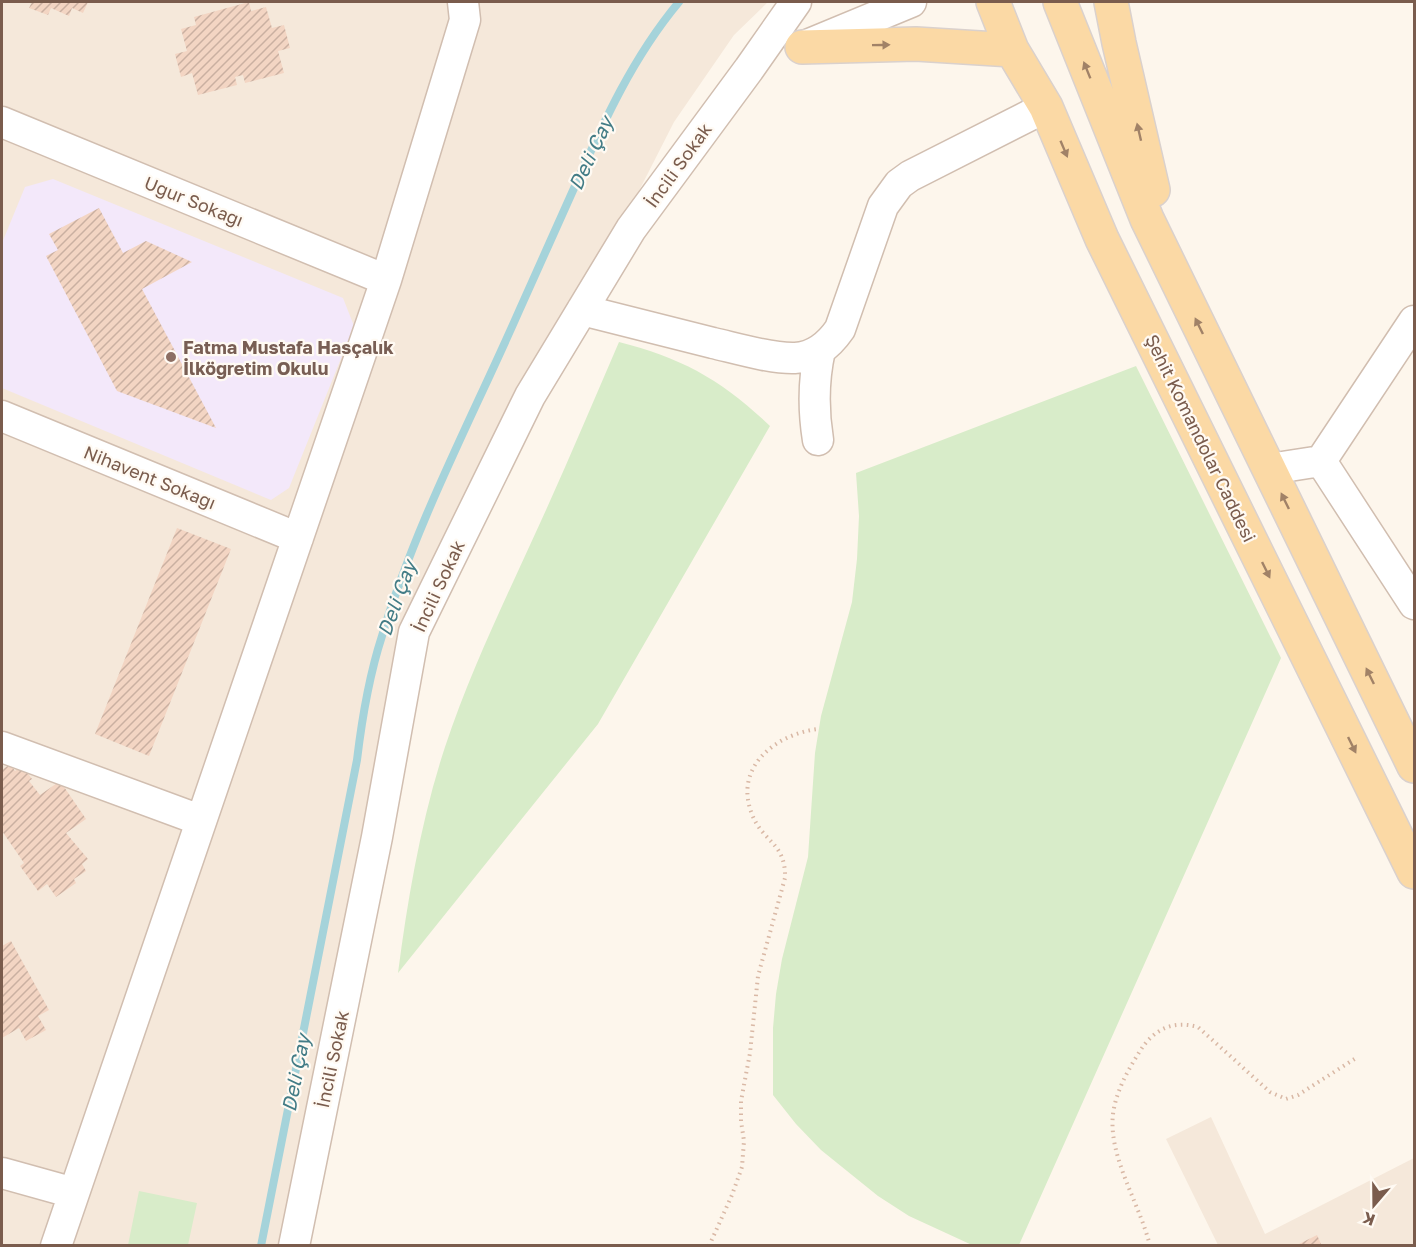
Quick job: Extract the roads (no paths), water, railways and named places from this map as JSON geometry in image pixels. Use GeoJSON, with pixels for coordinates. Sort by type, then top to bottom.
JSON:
{"type":"FeatureCollection","features":[{"type":"Feature","properties":{"kind":"main road","name":"Şehit Komandolar Caddesi"},"geometry":{"type":"LineString","coordinates":[[993,2],[1012,50],[1046,106],[1102,239],[1414,872]]}},
{"type":"Feature","properties":{"kind":"main road"},"geometry":{"type":"LineString","coordinates":[[1060,2],[1147,219],[1414,766]]}},
{"type":"Feature","properties":{"kind":"main road"},"geometry":{"type":"LineString","coordinates":[[1111,2],[1172,270]]}},
{"type":"Feature","properties":{"kind":"main road"},"geometry":{"type":"LineString","coordinates":[[802,47],[916,44],[1012,50]]}},
{"type":"Feature","properties":{"kind":"street"},"geometry":{"type":"LineString","coordinates":[[56,1245],[386,280],[465,20],[463,2]]}},
{"type":"Feature","properties":{"kind":"street","name":"İncili Sokak"},"geometry":{"type":"LineString","coordinates":[[294,1245],[377,837],[414,632],[530,396],[631,229],[796,2]]}},
{"type":"Feature","properties":{"kind":"street"},"geometry":{"type":"LineString","coordinates":[[748,69],[911,2]]}},
{"type":"Feature","properties":{"kind":"street"},"geometry":{"type":"LineString","coordinates":[[582,310],[735,348],[781,357],[794,358],[820,350],[840,329],[877,219],[899,184],[910,176],[1046,106]]}},
{"type":"Feature","properties":{"kind":"street","name":"Uğur Sokağı"},"geometry":{"type":"LineString","coordinates":[[2,122],[386,280]]}},
{"type":"Feature","properties":{"kind":"street"},"geometry":{"type":"LineString","coordinates":[[1270,469],[1320,461],[1414,321]]}},
{"type":"Feature","properties":{"kind":"street"},"geometry":{"type":"LineString","coordinates":[[818,440],[814,386],[820,350]]}},
{"type":"Feature","properties":{"kind":"street","name":"Nihavent Sokağı"},"geometry":{"type":"LineString","coordinates":[[2,416],[298,538]]}},
{"type":"Feature","properties":{"kind":"street"},"geometry":{"type":"LineString","coordinates":[[1320,461],[1414,604]]}},
{"type":"Feature","properties":{"kind":"street"},"geometry":{"type":"LineString","coordinates":[[2,747],[200,820]]}},
{"type":"Feature","properties":{"kind":"street"},"geometry":{"type":"LineString","coordinates":[[2,1173],[74,1193]]}},
{"type":"Feature","properties":{"kind":"waterway","name":"Deli Çay"},"geometry":{"type":"LineString","coordinates":[[261,1246],[357,760],[370,682],[377,651],[396,594],[446,471],[597,138],[647,45],[679,2]]}},
{"type":"Feature","properties":{"kind":"place","name":"Fatma Mustafa Hasçalık İlköğretim Okulu"},"geometry":{"type":"Point","coordinates":[171,357]}}]}
